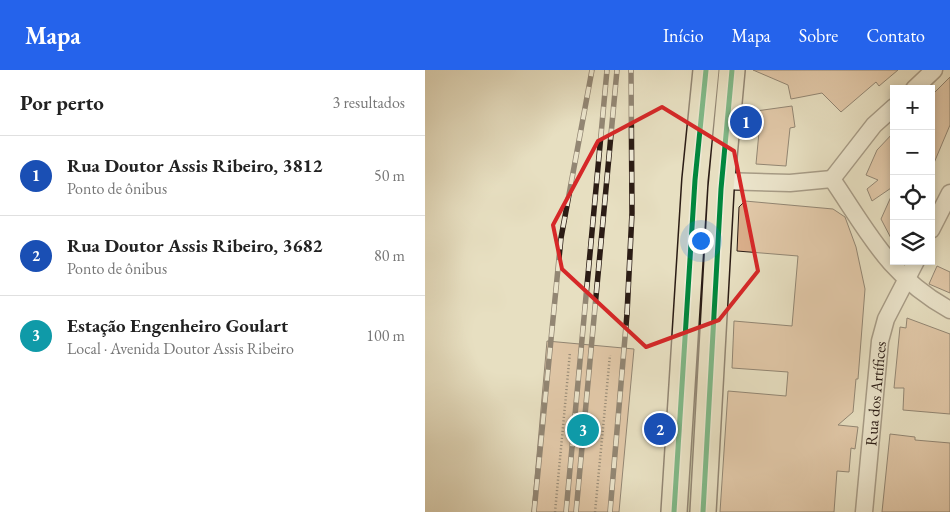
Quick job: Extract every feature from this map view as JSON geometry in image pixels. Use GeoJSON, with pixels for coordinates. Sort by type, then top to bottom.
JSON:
{"type":"FeatureCollection","features":[{"type":"Feature","properties":{"kind":"main road"},"geometry":{"type":"LineString","coordinates":[[674,512],[695,180],[707,70]]}},
{"type":"Feature","properties":{"kind":"main road"},"geometry":{"type":"LineString","coordinates":[[703,512],[721,181],[731,70]]}},
{"type":"Feature","properties":{"kind":"street"},"geometry":{"type":"LineString","coordinates":[[918,85],[934,70]]}},
{"type":"Feature","properties":{"kind":"street"},"geometry":{"type":"LineString","coordinates":[[721,181],[790,183],[832,179],[874,126],[890,111]]}},
{"type":"Feature","properties":{"kind":"street"},"geometry":{"type":"LineString","coordinates":[[832,179],[887,262],[906,281],[927,297],[950,310]]}},
{"type":"Feature","properties":{"kind":"street"},"geometry":{"type":"LineString","coordinates":[[935,222],[950,192]]}},
{"type":"Feature","properties":{"kind":"street","name":"Rua dos Artífices"},"geometry":{"type":"LineString","coordinates":[[864,512],[880,341],[887,319],[914,265]]}},
{"type":"Feature","properties":{"kind":"path"},"geometry":{"type":"LineString","coordinates":[[555,512],[570,352]]}},
{"type":"Feature","properties":{"kind":"path"},"geometry":{"type":"LineString","coordinates":[[595,512],[610,355]]}},
{"type":"Feature","properties":{"kind":"highlighted area"},"geometry":{"type":"Polygon","coordinates":[[[662,107],[734,151],[758,271],[719,320],[646,347],[562,269],[553,225],[598,141],[662,107]]]}},
{"type":"Feature","properties":{"kind":"green space"},"geometry":{"type":"Polygon","coordinates":[[[704,188],[711,188],[692,512],[685,512],[704,188]]]}},
{"type":"Feature","properties":{"kind":"building"},"geometry":{"type":"Polygon","coordinates":[[[753,70],[898,70],[879,86],[876,82],[841,112],[822,93],[791,99],[788,85],[753,70]]]}},
{"type":"Feature","properties":{"kind":"building"},"geometry":{"type":"Polygon","coordinates":[[[950,77],[950,125],[935,161],[935,130],[935,92],[950,77]]]}},
{"type":"Feature","properties":{"kind":"building"},"geometry":{"type":"Polygon","coordinates":[[[792,106],[795,127],[790,128],[786,166],[756,164],[759,132],[752,133],[749,112],[792,106]]]}},
{"type":"Feature","properties":{"kind":"building"},"geometry":{"type":"Polygon","coordinates":[[[890,136],[890,189],[872,201],[867,189],[878,180],[866,175],[877,150],[890,136]]]}},
{"type":"Feature","properties":{"kind":"building"},"geometry":{"type":"Polygon","coordinates":[[[890,199],[890,236],[881,219],[890,199]]]}},
{"type":"Feature","properties":{"kind":"building"},"geometry":{"type":"Polygon","coordinates":[[[745,201],[833,209],[845,217],[856,247],[865,289],[858,379],[856,379],[853,412],[838,425],[858,427],[855,449],[851,448],[849,472],[837,471],[834,512],[720,512],[728,391],[786,396],[788,372],[732,368],[734,321],[792,326],[798,256],[737,251],[739,207],[745,201]]]}},
{"type":"Feature","properties":{"kind":"building"},"geometry":{"type":"Polygon","coordinates":[[[937,266],[950,272],[950,293],[929,284],[937,266]]]}},
{"type":"Feature","properties":{"kind":"building"},"geometry":{"type":"Polygon","coordinates":[[[907,318],[950,334],[950,414],[903,410],[904,388],[894,388],[900,327],[906,328],[907,318]]]}},
{"type":"Feature","properties":{"kind":"building"},"geometry":{"type":"Polygon","coordinates":[[[547,341],[634,349],[619,512],[532,512],[547,341]]]}},
{"type":"Feature","properties":{"kind":"building"},"geometry":{"type":"Polygon","coordinates":[[[890,434],[915,437],[915,440],[950,443],[950,512],[882,512],[890,434]]]}},
{"type":"Feature","properties":{"kind":"railway"},"geometry":{"type":"LineString","coordinates":[[534,512],[561,238],[592,70]]}},
{"type":"Feature","properties":{"kind":"railway"},"geometry":{"type":"LineString","coordinates":[[566,512],[607,70]]}},
{"type":"Feature","properties":{"kind":"railway"},"geometry":{"type":"LineString","coordinates":[[576,512],[617,70]]}},
{"type":"Feature","properties":{"kind":"railway"},"geometry":{"type":"LineString","coordinates":[[610,512],[627,314],[632,213],[631,70]]}},
{"type":"Feature","properties":{"kind":"cycle path"},"geometry":{"type":"LineString","coordinates":[[674,512],[695,180],[706,70]]}},
{"type":"Feature","properties":{"kind":"cycle path"},"geometry":{"type":"LineString","coordinates":[[703,512],[721,189],[732,70]]}},
{"type":"Feature","properties":{"kind":"place","name":"Rua Doutor Assis Ribeiro, 3812"},"geometry":{"type":"Point","coordinates":[746,122]}},
{"type":"Feature","properties":{"kind":"place","name":"Rua Doutor Assis Ribeiro, 3682"},"geometry":{"type":"Point","coordinates":[660,429]}},
{"type":"Feature","properties":{"kind":"place","name":"Estação Engenheiro Goulart"},"geometry":{"type":"Point","coordinates":[583,430]}}]}
